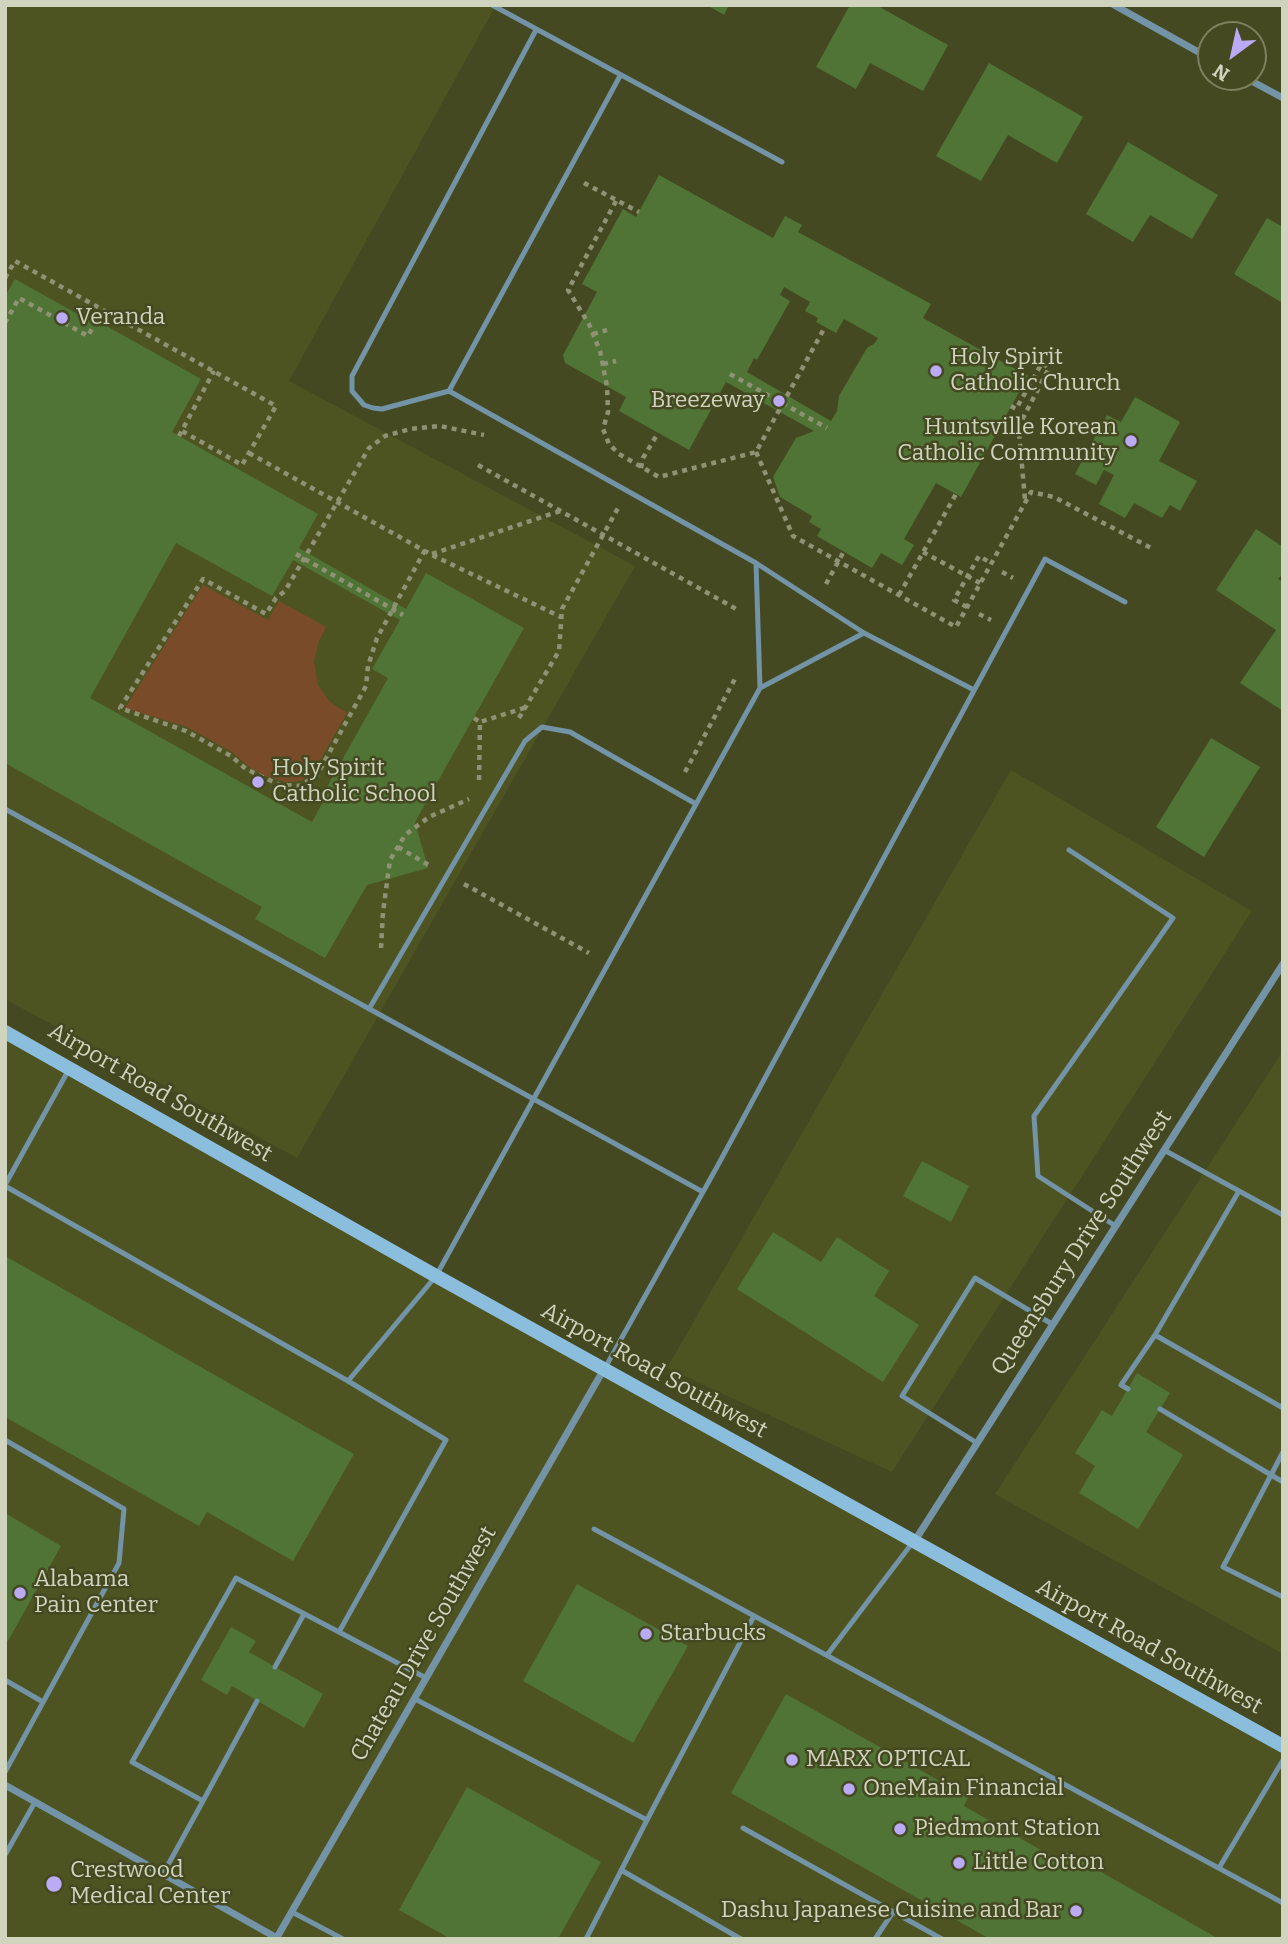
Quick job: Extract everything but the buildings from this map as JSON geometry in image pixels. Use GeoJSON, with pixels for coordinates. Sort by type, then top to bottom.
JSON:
{"type":"FeatureCollection","features":[{"type":"Feature","properties":{"kind":"main road","name":"Airport Road Southwest"},"geometry":{"type":"LineString","coordinates":[[5,1032],[436,1276],[1283,1746]]}},
{"type":"Feature","properties":{"kind":"street"},"geometry":{"type":"LineString","coordinates":[[1114,5],[1197,51]]}},
{"type":"Feature","properties":{"kind":"street"},"geometry":{"type":"LineString","coordinates":[[1267,89],[1283,98]]}},
{"type":"Feature","properties":{"kind":"street","name":"Queensbury Drive Southwest"},"geometry":{"type":"LineString","coordinates":[[913,1542],[1283,964]]}},
{"type":"Feature","properties":{"kind":"street","name":"Chateau Drive Southwest"},"geometry":{"type":"LineString","coordinates":[[276,1938],[604,1369]]}},
{"type":"Feature","properties":{"kind":"street"},"geometry":{"type":"LineString","coordinates":[[5,1785],[276,1938]]}},
{"type":"Feature","properties":{"kind":"lane"},"geometry":{"type":"LineString","coordinates":[[492,5],[782,162]]}},
{"type":"Feature","properties":{"kind":"lane"},"geometry":{"type":"LineString","coordinates":[[536,30],[352,376],[352,391],[363,405],[382,409],[449,391],[756,563],[864,633],[974,690]]}},
{"type":"Feature","properties":{"kind":"lane"},"geometry":{"type":"LineString","coordinates":[[449,391],[620,76]]}},
{"type":"Feature","properties":{"kind":"lane"},"geometry":{"type":"LineString","coordinates":[[604,1369],[703,1192],[1045,558],[1125,602]]}},
{"type":"Feature","properties":{"kind":"lane"},"geometry":{"type":"LineString","coordinates":[[348,1381],[436,1276],[760,688],[756,563]]}},
{"type":"Feature","properties":{"kind":"lane"},"geometry":{"type":"LineString","coordinates":[[760,688],[864,633]]}},
{"type":"Feature","properties":{"kind":"lane"},"geometry":{"type":"LineString","coordinates":[[369,1009],[525,741],[542,727],[570,733],[696,804]]}},
{"type":"Feature","properties":{"kind":"lane"},"geometry":{"type":"LineString","coordinates":[[5,809],[703,1192]]}},
{"type":"Feature","properties":{"kind":"lane"},"geometry":{"type":"LineString","coordinates":[[1069,850],[1173,918],[1034,1116],[1038,1176],[1114,1226]]}},
{"type":"Feature","properties":{"kind":"lane"},"geometry":{"type":"LineString","coordinates":[[69,1068],[5,1185],[446,1440],[339,1632]]}},
{"type":"Feature","properties":{"kind":"lane"},"geometry":{"type":"LineString","coordinates":[[1164,1150],[1283,1215]]}},
{"type":"Feature","properties":{"kind":"lane"},"geometry":{"type":"LineString","coordinates":[[1128,1389],[1121,1385],[1155,1335],[1239,1191]]}},
{"type":"Feature","properties":{"kind":"lane"},"geometry":{"type":"LineString","coordinates":[[976,1443],[902,1396],[975,1278],[1052,1324]]}},
{"type":"Feature","properties":{"kind":"lane"},"geometry":{"type":"LineString","coordinates":[[1155,1335],[1283,1408]]}},
{"type":"Feature","properties":{"kind":"lane"},"geometry":{"type":"LineString","coordinates":[[1160,1409],[1283,1482]]}},
{"type":"Feature","properties":{"kind":"lane"},"geometry":{"type":"LineString","coordinates":[[5,1440],[124,1508],[119,1563],[5,1772]]}},
{"type":"Feature","properties":{"kind":"lane"},"geometry":{"type":"LineString","coordinates":[[1283,1452],[1223,1567],[1283,1597]]}},
{"type":"Feature","properties":{"kind":"lane"},"geometry":{"type":"LineString","coordinates":[[594,1528],[1283,1903]]}},
{"type":"Feature","properties":{"kind":"lane"},"geometry":{"type":"LineString","coordinates":[[827,1655],[913,1542]]}},
{"type":"Feature","properties":{"kind":"lane"},"geometry":{"type":"LineString","coordinates":[[203,1801],[132,1762],[236,1578],[426,1678]]}},
{"type":"Feature","properties":{"kind":"lane"},"geometry":{"type":"LineString","coordinates":[[275,1667],[304,1614]]}},
{"type":"Feature","properties":{"kind":"lane"},"geometry":{"type":"LineString","coordinates":[[586,1939],[754,1616]]}},
{"type":"Feature","properties":{"kind":"lane"},"geometry":{"type":"LineString","coordinates":[[5,1680],[43,1702]]}},
{"type":"Feature","properties":{"kind":"lane"},"geometry":{"type":"LineString","coordinates":[[415,1699],[647,1820]]}},
{"type":"Feature","properties":{"kind":"lane"},"geometry":{"type":"LineString","coordinates":[[163,1874],[257,1701]]}},
{"type":"Feature","properties":{"kind":"lane"},"geometry":{"type":"LineString","coordinates":[[1219,1868],[1283,1760]]}},
{"type":"Feature","properties":{"kind":"lane"},"geometry":{"type":"LineString","coordinates":[[5,1856],[35,1802]]}},
{"type":"Feature","properties":{"kind":"lane"},"geometry":{"type":"LineString","coordinates":[[743,1828],[942,1939]]}},
{"type":"Feature","properties":{"kind":"lane"},"geometry":{"type":"LineString","coordinates":[[621,1870],[740,1939]]}},
{"type":"Feature","properties":{"kind":"lane"},"geometry":{"type":"LineString","coordinates":[[292,1912],[342,1939]]}},
{"type":"Feature","properties":{"kind":"lane"},"geometry":{"type":"LineString","coordinates":[[875,1939],[894,1912]]}},
{"type":"Feature","properties":{"kind":"path"},"geometry":{"type":"LineString","coordinates":[[567,174],[639,212]]}},
{"type":"Feature","properties":{"kind":"path"},"geometry":{"type":"LineString","coordinates":[[616,201],[568,290],[593,334],[603,364],[608,412],[603,429],[609,444],[640,470],[659,477],[756,452],[825,327]]}},
{"type":"Feature","properties":{"kind":"path"},"geometry":{"type":"LineString","coordinates":[[5,278],[15,261],[103,309],[214,371],[276,406],[242,465],[180,433],[214,371]]}},
{"type":"Feature","properties":{"kind":"path"},"geometry":{"type":"LineString","coordinates":[[5,323],[19,298],[88,336],[103,309]]}},
{"type":"Feature","properties":{"kind":"path"},"geometry":{"type":"LineString","coordinates":[[593,334],[607,330]]}},
{"type":"Feature","properties":{"kind":"path"},"geometry":{"type":"LineString","coordinates":[[603,364],[616,360]]}},
{"type":"Feature","properties":{"kind":"path"},"geometry":{"type":"LineString","coordinates":[[1011,406],[1016,409],[1042,363],[1049,368],[1028,407],[1019,432],[1025,502]]}},
{"type":"Feature","properties":{"kind":"path"},"geometry":{"type":"LineString","coordinates":[[730,374],[827,428]]}},
{"type":"Feature","properties":{"kind":"path"},"geometry":{"type":"LineString","coordinates":[[425,550],[377,638],[368,666],[366,686],[317,775],[299,786],[280,785],[246,769],[231,756],[187,731],[120,708],[203,579],[266,614],[276,598],[285,591],[369,448],[384,436],[410,429],[440,426],[486,435]]}},
{"type":"Feature","properties":{"kind":"path"},"geometry":{"type":"LineString","coordinates":[[640,470],[643,458],[657,433]]}},
{"type":"Feature","properties":{"kind":"path"},"geometry":{"type":"LineString","coordinates":[[756,452],[793,536],[956,627]]}},
{"type":"Feature","properties":{"kind":"path"},"geometry":{"type":"LineString","coordinates":[[249,453],[432,555],[561,617]]}},
{"type":"Feature","properties":{"kind":"path"},"geometry":{"type":"LineString","coordinates":[[478,465],[741,612]]}},
{"type":"Feature","properties":{"kind":"path"},"geometry":{"type":"LineString","coordinates":[[899,595],[956,494]]}},
{"type":"Feature","properties":{"kind":"path"},"geometry":{"type":"LineString","coordinates":[[518,719],[559,651],[562,609],[620,504]]}},
{"type":"Feature","properties":{"kind":"path"},"geometry":{"type":"LineString","coordinates":[[432,555],[560,511]]}},
{"type":"Feature","properties":{"kind":"path"},"geometry":{"type":"LineString","coordinates":[[816,602],[844,551]]}},
{"type":"Feature","properties":{"kind":"path"},"geometry":{"type":"LineString","coordinates":[[923,552],[980,583]]}},
{"type":"Feature","properties":{"kind":"path"},"geometry":{"type":"LineString","coordinates":[[296,554],[403,615]]}},
{"type":"Feature","properties":{"kind":"path"},"geometry":{"type":"LineString","coordinates":[[967,607],[954,600],[979,556],[991,563]]}},
{"type":"Feature","properties":{"kind":"path"},"geometry":{"type":"LineString","coordinates":[[685,772],[737,679],[738,665]]}},
{"type":"Feature","properties":{"kind":"path"},"geometry":{"type":"LineString","coordinates":[[480,722],[525,708]]}},
{"type":"Feature","properties":{"kind":"path"},"geometry":{"type":"LineString","coordinates":[[474,718],[480,722]]}},
{"type":"Feature","properties":{"kind":"path"},"geometry":{"type":"LineString","coordinates":[[480,722],[479,788],[485,776]]}},
{"type":"Feature","properties":{"kind":"path"},"geometry":{"type":"LineString","coordinates":[[381,956],[383,912],[390,860],[405,835],[429,817],[473,797]]}},
{"type":"Feature","properties":{"kind":"path"},"geometry":{"type":"LineString","coordinates":[[398,847],[589,953]]}},
{"type":"Feature","properties":{"kind":"shaded area","name":"Holy Spirit Catholic School"},"geometry":{"type":"Polygon","coordinates":[[[5,5],[496,5],[289,381],[635,566],[297,1158],[5,999],[5,5]]]}},
{"type":"Feature","properties":{"kind":"shaded area"},"geometry":{"type":"Polygon","coordinates":[[[203,585],[268,620],[279,601],[326,627],[314,661],[318,685],[330,702],[347,713],[314,771],[301,781],[285,782],[263,775],[232,752],[187,727],[125,708],[203,585]]]}},
{"type":"Feature","properties":{"kind":"shaded area"},"geometry":{"type":"Polygon","coordinates":[[[1011,770],[1252,911],[892,1472],[667,1368],[1011,770]]]}},
{"type":"Feature","properties":{"kind":"shaded area"},"geometry":{"type":"Polygon","coordinates":[[[5,1023],[436,1276],[1283,1744],[1283,1939],[5,1939],[5,1023]]]}},
{"type":"Feature","properties":{"kind":"shaded area"},"geometry":{"type":"Polygon","coordinates":[[[1283,1051],[1283,1654],[995,1494],[1283,1051]]]}},
{"type":"Feature","properties":{"kind":"place","name":"Veranda"},"geometry":{"type":"Point","coordinates":[62,318]}},
{"type":"Feature","properties":{"kind":"place","name":"Holy Spirit Catholic Church"},"geometry":{"type":"Point","coordinates":[936,371]}},
{"type":"Feature","properties":{"kind":"place","name":"Breezeway"},"geometry":{"type":"Point","coordinates":[779,401]}},
{"type":"Feature","properties":{"kind":"place","name":"Huntsville Korean Catholic Community"},"geometry":{"type":"Point","coordinates":[1131,441]}},
{"type":"Feature","properties":{"kind":"place","name":"Holy Spirit Catholic School"},"geometry":{"type":"Point","coordinates":[258,782]}},
{"type":"Feature","properties":{"kind":"place","name":"Alabama Pain Center"},"geometry":{"type":"Point","coordinates":[20,1593]}},
{"type":"Feature","properties":{"kind":"place","name":"Starbucks"},"geometry":{"type":"Point","coordinates":[646,1634]}},
{"type":"Feature","properties":{"kind":"place","name":"MARX OPTICAL"},"geometry":{"type":"Point","coordinates":[792,1760]}},
{"type":"Feature","properties":{"kind":"place","name":"OneMain Financial"},"geometry":{"type":"Point","coordinates":[849,1789]}},
{"type":"Feature","properties":{"kind":"place","name":"Piedmont Station"},"geometry":{"type":"Point","coordinates":[900,1829]}},
{"type":"Feature","properties":{"kind":"place","name":"Little Cotton"},"geometry":{"type":"Point","coordinates":[959,1863]}},
{"type":"Feature","properties":{"kind":"place","name":"Crestwood Medical Center"},"geometry":{"type":"Point","coordinates":[54,1884]}},
{"type":"Feature","properties":{"kind":"place","name":"Dashu Japanese Cuisine and Bar"},"geometry":{"type":"Point","coordinates":[1076,1911]}}]}
